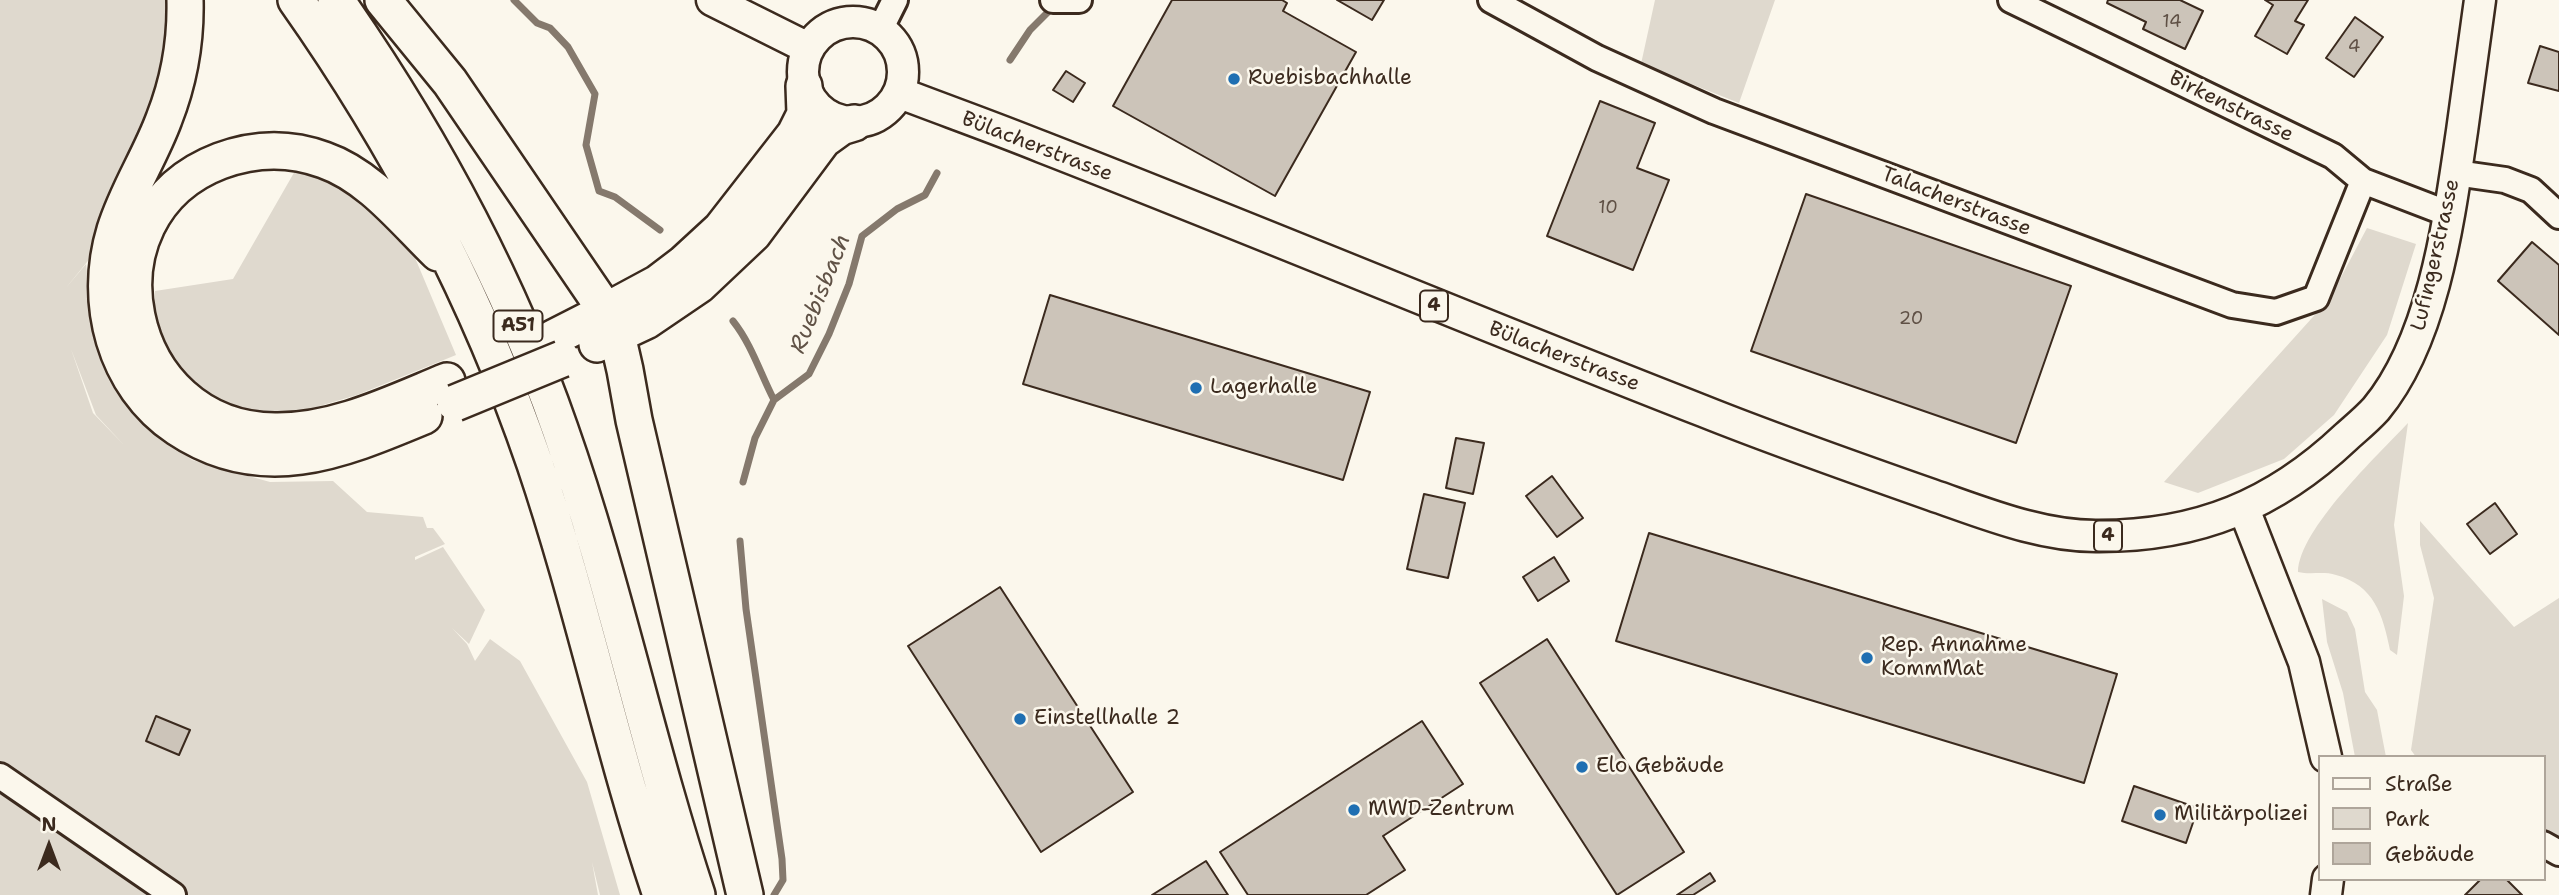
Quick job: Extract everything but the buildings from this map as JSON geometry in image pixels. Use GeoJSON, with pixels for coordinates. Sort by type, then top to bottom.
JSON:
{"type":"FeatureCollection","features":[{"type":"Feature","properties":{"kind":"highway"},"geometry":{"type":"LineString","coordinates":[[186,0],[184,37],[171,98],[164,120],[123,208],[110,248],[107,308],[115,344],[131,378],[158,411],[191,436],[220,449],[251,456],[293,458],[337,450],[451,392],[558,349],[611,323],[683,264],[734,215],[801,124],[806,104],[804,86]]}},
{"type":"Feature","properties":{"kind":"highway","name":"A51"},"geometry":{"type":"LineString","coordinates":[[296,0],[393,149],[483,328],[534,463],[567,567],[661,895]]}},
{"type":"Feature","properties":{"kind":"highway","name":"A51"},"geometry":{"type":"LineString","coordinates":[[336,0],[387,76],[455,193],[533,360],[559,427],[601,556],[666,796],[697,895]]}},
{"type":"Feature","properties":{"kind":"highway"},"geometry":{"type":"LineString","coordinates":[[383,0],[450,82],[611,323],[745,895]]}},
{"type":"Feature","properties":{"kind":"highway"},"geometry":{"type":"LineString","coordinates":[[611,323],[646,321],[682,298],[754,234],[823,140],[841,127],[854,123]]}},
{"type":"Feature","properties":{"kind":"highway"},"geometry":{"type":"LineString","coordinates":[[451,392],[393,403],[317,427],[274,432],[234,426],[200,410],[160,373],[143,341],[137,320],[134,281],[141,244],[158,209],[170,195],[211,164],[250,152],[271,150],[311,155],[359,179],[456,271]]}},
{"type":"Feature","properties":{"kind":"main road"},"geometry":{"type":"LineString","coordinates":[[712,0],[808,48]]}},
{"type":"Feature","properties":{"kind":"main road","name":"Lufingerstrasse"},"geometry":{"type":"LineString","coordinates":[[2244,509],[2325,458],[2375,410],[2401,372],[2416,341],[2449,215],[2480,0]]}},
{"type":"Feature","properties":{"kind":"main road"},"geometry":{"type":"LineString","coordinates":[[840,23],[868,24],[880,30],[890,37],[902,58],[904,69],[900,93],[881,115],[868,121],[854,123],[828,116],[817,108],[804,86],[803,74],[808,48],[827,29],[840,23]]}},
{"type":"Feature","properties":{"kind":"main road","name":"Bülacherstrasse"},"geometry":{"type":"LineString","coordinates":[[900,93],[1040,146],[1433,306],[1793,446],[1972,508],[2042,529],[2094,537],[2181,529],[2214,521],[2244,509]]}},
{"type":"Feature","properties":{"kind":"main road"},"geometry":{"type":"LineString","coordinates":[[2244,509],[2304,662],[2326,755]]}},
{"type":"Feature","properties":{"kind":"street"},"geometry":{"type":"LineString","coordinates":[[880,30],[895,0]]}},
{"type":"Feature","properties":{"kind":"street"},"geometry":{"type":"LineString","coordinates":[[1053,0],[1079,0]]}},
{"type":"Feature","properties":{"kind":"street","name":"Talacherstrasse"},"geometry":{"type":"LineString","coordinates":[[1491,0],[1597,58],[1714,111],[2232,305],[2276,312],[2316,298],[2363,181]]}},
{"type":"Feature","properties":{"kind":"street","name":"Birkenstrasse"},"geometry":{"type":"LineString","coordinates":[[2011,0],[2333,156],[2363,181],[2449,215]]}},
{"type":"Feature","properties":{"kind":"street"},"geometry":{"type":"LineString","coordinates":[[2456,173],[2505,180],[2531,190],[2559,216]]}},
{"type":"Feature","properties":{"kind":"street"},"geometry":{"type":"LineString","coordinates":[[0,776],[173,895]]}},
{"type":"Feature","properties":{"kind":"green space"},"geometry":{"type":"Polygon","coordinates":[[[0,0],[175,0],[167,71],[96,251],[65,289],[86,264],[96,345],[129,410],[192,460],[270,482],[333,481],[367,512],[423,517],[427,528],[433,528],[445,544],[415,557],[415,560],[443,547],[485,610],[469,644],[452,628],[467,644],[475,661],[490,639],[520,661],[587,782],[620,895],[600,895],[592,862],[598,895],[0,895],[0,0]],[[71,349],[93,413],[124,445],[96,415],[71,349]]]}},
{"type":"Feature","properties":{"kind":"green space"},"geometry":{"type":"Polygon","coordinates":[[[1655,0],[1775,0],[1739,103],[1641,64],[1655,0]]]}},
{"type":"Feature","properties":{"kind":"green space"},"geometry":{"type":"Polygon","coordinates":[[[299,164],[377,207],[413,253],[456,355],[357,395],[289,415],[228,406],[185,377],[154,333],[155,291],[233,279],[299,164]]]}},
{"type":"Feature","properties":{"kind":"green space"},"geometry":{"type":"Polygon","coordinates":[[[2367,228],[2416,244],[2387,335],[2334,415],[2284,459],[2198,493],[2164,482],[2330,298],[2367,228]]]}},
{"type":"Feature","properties":{"kind":"green space"},"geometry":{"type":"Polygon","coordinates":[[[2408,423],[2394,525],[2404,596],[2397,655],[2390,650],[2375,603],[2359,586],[2331,574],[2298,572],[2311,535],[2325,514],[2408,423]]]}},
{"type":"Feature","properties":{"kind":"green space"},"geometry":{"type":"Polygon","coordinates":[[[2420,521],[2514,627],[2559,598],[2559,840],[2545,832],[2545,755],[2415,755],[2411,750],[2434,598],[2420,545],[2420,521]]]}},
{"type":"Feature","properties":{"kind":"green space"},"geometry":{"type":"Polygon","coordinates":[[[2322,599],[2347,612],[2355,629],[2365,692],[2377,710],[2386,755],[2355,755],[2343,693],[2327,642],[2322,599]]]}},
{"type":"Feature","properties":{"kind":"waterway"},"geometry":{"type":"LineString","coordinates":[[514,0],[537,23],[550,28],[568,47],[595,94],[586,145],[599,191],[615,197],[660,230]]}},
{"type":"Feature","properties":{"kind":"waterway","name":"Ruebisbach"},"geometry":{"type":"LineString","coordinates":[[1010,60],[1030,30],[1054,6]]}},
{"type":"Feature","properties":{"kind":"waterway","name":"Ruebisbach"},"geometry":{"type":"LineString","coordinates":[[743,482],[755,438],[774,400],[809,374],[829,334],[849,284],[862,236],[897,209],[925,195],[937,173]]}},
{"type":"Feature","properties":{"kind":"waterway"},"geometry":{"type":"LineString","coordinates":[[733,321],[751,349],[774,400]]}},
{"type":"Feature","properties":{"kind":"waterway","name":"Ruebisbach"},"geometry":{"type":"LineString","coordinates":[[740,541],[746,609],[782,859],[783,880],[774,895]]}},
{"type":"Feature","properties":{"kind":"place","name":"Ruebisbachhalle"},"geometry":{"type":"Point","coordinates":[1234,79]}},
{"type":"Feature","properties":{"kind":"place","name":"Lagerhalle"},"geometry":{"type":"Point","coordinates":[1196,388]}},
{"type":"Feature","properties":{"kind":"place","name":"Rep. Annahme KommMat"},"geometry":{"type":"Point","coordinates":[1867,658]}},
{"type":"Feature","properties":{"kind":"place","name":"Einstellhalle 2"},"geometry":{"type":"Point","coordinates":[1020,719]}},
{"type":"Feature","properties":{"kind":"place","name":"Elo Gebäude"},"geometry":{"type":"Point","coordinates":[1582,767]}},
{"type":"Feature","properties":{"kind":"place","name":"MWD-Zentrum"},"geometry":{"type":"Point","coordinates":[1354,810]}},
{"type":"Feature","properties":{"kind":"place","name":"Militärpolizei"},"geometry":{"type":"Point","coordinates":[2160,815]}}]}
